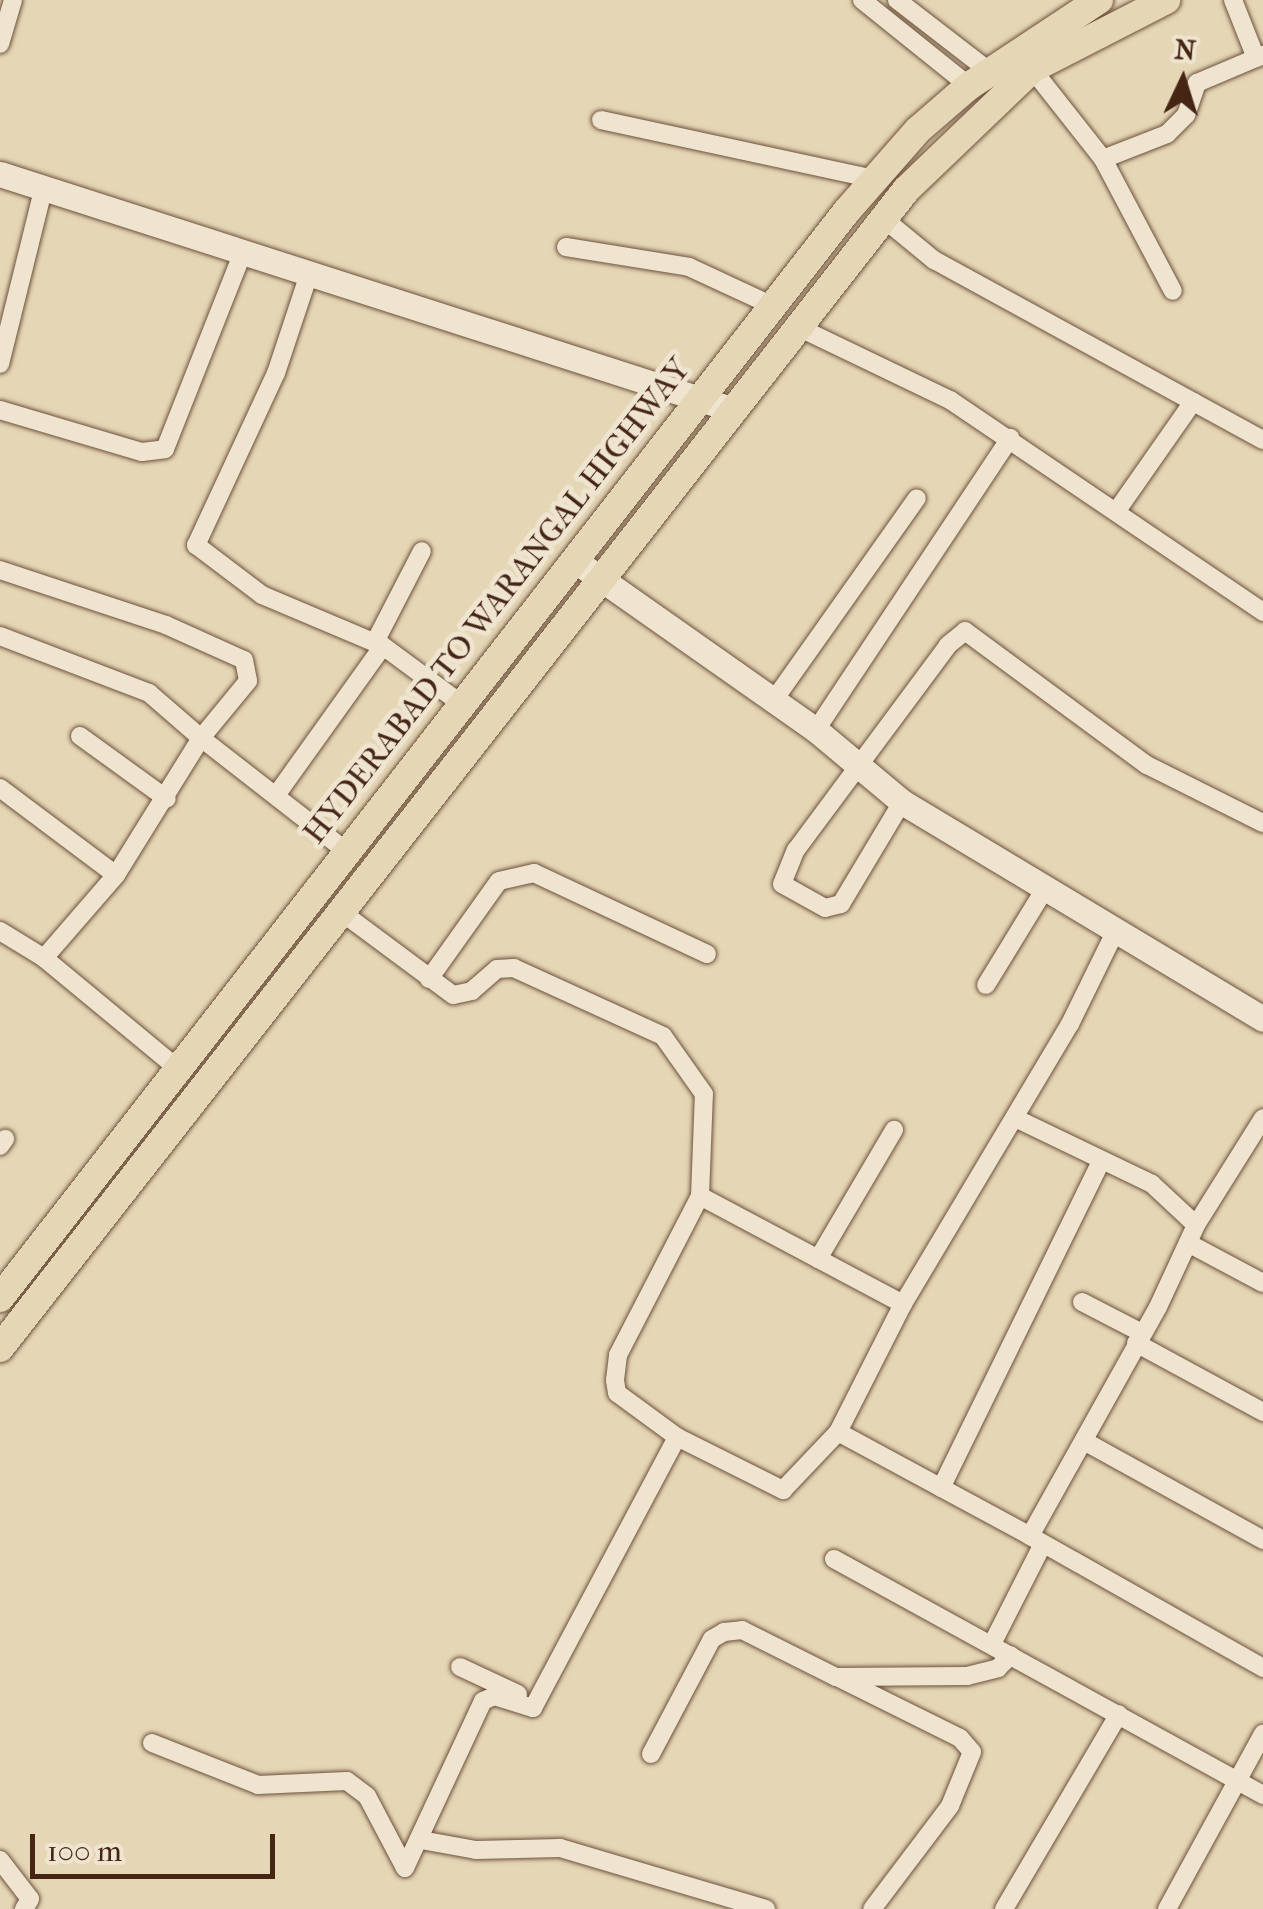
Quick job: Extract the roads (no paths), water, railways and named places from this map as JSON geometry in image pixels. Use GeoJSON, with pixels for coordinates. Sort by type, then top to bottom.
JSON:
{"type":"FeatureCollection","features":[{"type":"Feature","properties":{"kind":"main road","name":"HYDERABAD TO WARANGAL HIGHWAY"},"geometry":{"type":"LineString","coordinates":[[0,1298],[460,703],[875,179],[979,78],[1099,0]]}},
{"type":"Feature","properties":{"kind":"main road"},"geometry":{"type":"LineString","coordinates":[[0,1348],[884,219],[1032,69],[1166,0]]}},
{"type":"Feature","properties":{"kind":"street"},"geometry":{"type":"LineString","coordinates":[[0,41],[13,0]]}},
{"type":"Feature","properties":{"kind":"street"},"geometry":{"type":"LineString","coordinates":[[862,0],[979,78]]}},
{"type":"Feature","properties":{"kind":"street"},"geometry":{"type":"LineString","coordinates":[[897,0],[979,78]]}},
{"type":"Feature","properties":{"kind":"street"},"geometry":{"type":"LineString","coordinates":[[1103,159],[1166,134],[1186,115],[1197,83],[1259,56],[1233,0]]}},
{"type":"Feature","properties":{"kind":"street"},"geometry":{"type":"LineString","coordinates":[[1032,69],[1103,159],[1173,290]]}},
{"type":"Feature","properties":{"kind":"street"},"geometry":{"type":"LineString","coordinates":[[601,120],[875,179]]}},
{"type":"Feature","properties":{"kind":"street"},"geometry":{"type":"LineString","coordinates":[[0,174],[732,409]]}},
{"type":"Feature","properties":{"kind":"street"},"geometry":{"type":"LineString","coordinates":[[0,364],[44,186]]}},
{"type":"Feature","properties":{"kind":"street"},"geometry":{"type":"LineString","coordinates":[[884,219],[934,260],[1263,440]]}},
{"type":"Feature","properties":{"kind":"street"},"geometry":{"type":"LineString","coordinates":[[566,247],[688,267],[771,306]]}},
{"type":"Feature","properties":{"kind":"street"},"geometry":{"type":"LineString","coordinates":[[0,410],[142,452],[165,450],[243,252]]}},
{"type":"Feature","properties":{"kind":"street"},"geometry":{"type":"LineString","coordinates":[[310,274],[276,372],[196,545],[202,555],[290,611],[338,623],[378,644],[460,703]]}},
{"type":"Feature","properties":{"kind":"street"},"geometry":{"type":"LineString","coordinates":[[798,327],[950,400],[1118,509],[1263,612]]}},
{"type":"Feature","properties":{"kind":"street"},"geometry":{"type":"LineString","coordinates":[[1118,509],[1193,402]]}},
{"type":"Feature","properties":{"kind":"street"},"geometry":{"type":"LineString","coordinates":[[816,730],[1010,438]]}},
{"type":"Feature","properties":{"kind":"street"},"geometry":{"type":"LineString","coordinates":[[774,700],[917,498]]}},
{"type":"Feature","properties":{"kind":"street"},"geometry":{"type":"LineString","coordinates":[[277,794],[378,644],[422,551]]}},
{"type":"Feature","properties":{"kind":"street"},"geometry":{"type":"LineString","coordinates":[[574,560],[816,730],[902,802],[1046,887],[1114,934],[1263,1019]]}},
{"type":"Feature","properties":{"kind":"street"},"geometry":{"type":"LineString","coordinates":[[0,570],[166,625],[244,660],[248,681],[201,738],[167,799],[116,875],[44,958]]}},
{"type":"Feature","properties":{"kind":"street"},"geometry":{"type":"LineString","coordinates":[[902,802],[841,904],[824,908],[782,884],[796,850],[965,631],[1147,764],[1263,822]]}},
{"type":"Feature","properties":{"kind":"street"},"geometry":{"type":"LineString","coordinates":[[0,636],[149,692],[201,738],[346,850]]}},
{"type":"Feature","properties":{"kind":"street"},"geometry":{"type":"LineString","coordinates":[[80,736],[167,799]]}},
{"type":"Feature","properties":{"kind":"street"},"geometry":{"type":"LineString","coordinates":[[0,788],[116,875]]}},
{"type":"Feature","properties":{"kind":"street"},"geometry":{"type":"LineString","coordinates":[[429,979],[500,881],[534,873],[706,954]]}},
{"type":"Feature","properties":{"kind":"street"},"geometry":{"type":"LineString","coordinates":[[986,986],[1046,887]]}},
{"type":"Feature","properties":{"kind":"street"},"geometry":{"type":"LineString","coordinates":[[340,912],[429,979],[460,996],[497,969],[514,968],[663,1036],[704,1094],[700,1196],[618,1356],[616,1393],[677,1438],[783,1490],[838,1432],[903,1304],[1015,1118],[1114,934]]}},
{"type":"Feature","properties":{"kind":"street"},"geometry":{"type":"LineString","coordinates":[[0,931],[44,958],[178,1069]]}},
{"type":"Feature","properties":{"kind":"street"},"geometry":{"type":"LineString","coordinates":[[1015,1118],[1152,1184],[1196,1224]]}},
{"type":"Feature","properties":{"kind":"street"},"geometry":{"type":"LineString","coordinates":[[992,1644],[1084,1441],[1196,1224],[1255,1154],[1263,1118]]}},
{"type":"Feature","properties":{"kind":"street"},"geometry":{"type":"LineString","coordinates":[[818,1259],[894,1130]]}},
{"type":"Feature","properties":{"kind":"street"},"geometry":{"type":"LineString","coordinates":[[941,1488],[1102,1160]]}},
{"type":"Feature","properties":{"kind":"street"},"geometry":{"type":"LineString","coordinates":[[700,1196],[903,1304]]}},
{"type":"Feature","properties":{"kind":"street"},"geometry":{"type":"LineString","coordinates":[[1188,1243],[1263,1283]]}},
{"type":"Feature","properties":{"kind":"street"},"geometry":{"type":"LineString","coordinates":[[1082,1302],[1263,1412]]}},
{"type":"Feature","properties":{"kind":"street"},"geometry":{"type":"LineString","coordinates":[[838,1432],[1263,1668]]}},
{"type":"Feature","properties":{"kind":"street"},"geometry":{"type":"LineString","coordinates":[[152,1743],[258,1786],[347,1781],[367,1796],[405,1868],[422,1840],[483,1701],[494,1696],[525,1708],[536,1702],[677,1438]]}},
{"type":"Feature","properties":{"kind":"street"},"geometry":{"type":"LineString","coordinates":[[1084,1441],[1263,1540]]}},
{"type":"Feature","properties":{"kind":"street"},"geometry":{"type":"LineString","coordinates":[[834,1559],[1263,1795]]}},
{"type":"Feature","properties":{"kind":"street"},"geometry":{"type":"LineString","coordinates":[[651,1754],[712,1639],[724,1632],[742,1630],[960,1738],[972,1752],[950,1806],[872,1909]]}},
{"type":"Feature","properties":{"kind":"street"},"geometry":{"type":"LineString","coordinates":[[836,1676],[967,1676],[998,1668],[1011,1655]]}},
{"type":"Feature","properties":{"kind":"street"},"geometry":{"type":"LineString","coordinates":[[460,1667],[536,1702]]}},
{"type":"Feature","properties":{"kind":"street"},"geometry":{"type":"LineString","coordinates":[[1004,1909],[1120,1714]]}},
{"type":"Feature","properties":{"kind":"street"},"geometry":{"type":"LineString","coordinates":[[1167,1909],[1263,1734]]}},
{"type":"Feature","properties":{"kind":"street"},"geometry":{"type":"LineString","coordinates":[[422,1840],[476,1850],[560,1848],[766,1909]]}},
{"type":"Feature","properties":{"kind":"street"},"geometry":{"type":"LineString","coordinates":[[0,1860],[31,1906]]}}]}
